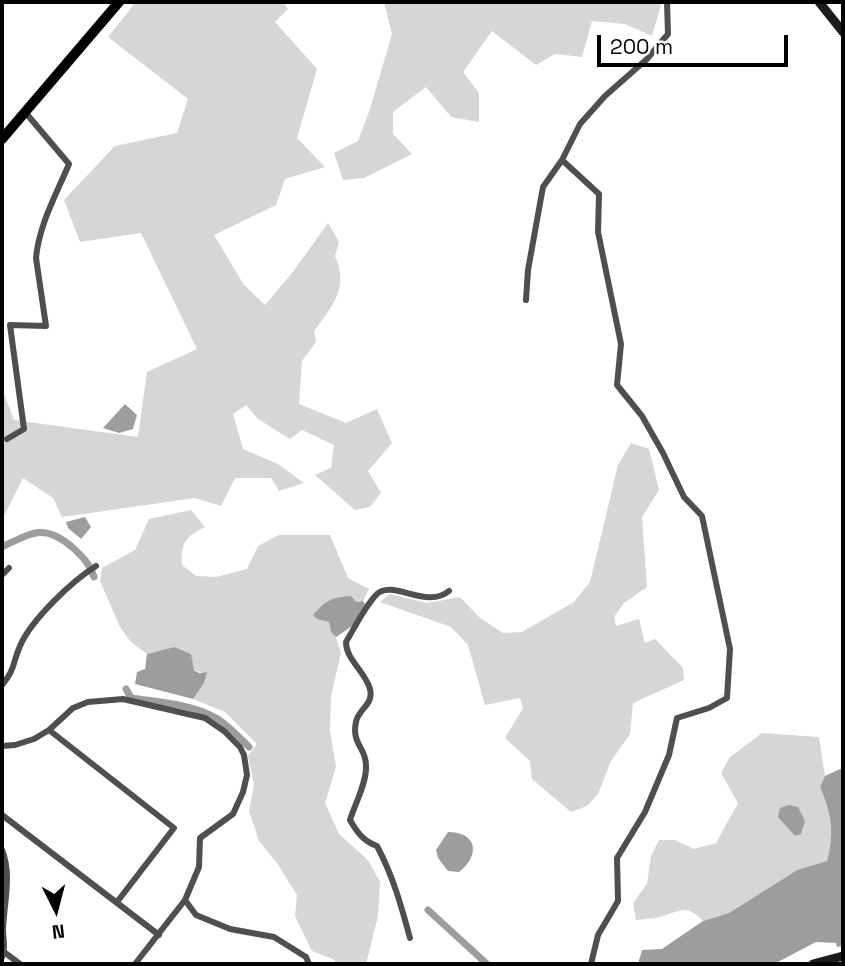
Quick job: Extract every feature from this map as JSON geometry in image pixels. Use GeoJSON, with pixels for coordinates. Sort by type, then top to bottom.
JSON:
{"type":"FeatureCollection","features":[{"type":"Feature","properties":{"kind":"main road"},"geometry":{"type":"LineString","coordinates":[[2,139],[119,2]]}},
{"type":"Feature","properties":{"kind":"main road"},"geometry":{"type":"LineString","coordinates":[[819,2],[843,32]]}},
{"type":"Feature","properties":{"kind":"main road"},"geometry":{"type":"LineString","coordinates":[[813,964],[843,956]]}},
{"type":"Feature","properties":{"kind":"street"},"geometry":{"type":"LineString","coordinates":[[526,300],[528,270],[543,187],[562,160],[580,124],[605,96],[647,59],[668,34],[667,2]]}},
{"type":"Feature","properties":{"kind":"street"},"geometry":{"type":"LineString","coordinates":[[6,439],[23,429],[9,326],[46,326],[36,258],[37,248],[40,232],[69,164],[24,112]]}},
{"type":"Feature","properties":{"kind":"street"},"geometry":{"type":"LineString","coordinates":[[562,160],[599,194],[598,232],[621,344],[617,385],[642,416],[684,497],[702,516],[730,649],[727,698],[709,708],[677,718],[669,755],[645,812],[617,858],[620,893],[598,935],[591,964]]}},
{"type":"Feature","properties":{"kind":"street"},"geometry":{"type":"LineString","coordinates":[[2,685],[12,673],[20,646],[32,624],[85,572],[96,566]]}},
{"type":"Feature","properties":{"kind":"street"},"geometry":{"type":"LineString","coordinates":[[2,575],[9,568]]}},
{"type":"Feature","properties":{"kind":"street"},"geometry":{"type":"LineString","coordinates":[[410,938],[390,869],[377,846],[367,842],[350,820],[366,769],[364,752],[355,740],[356,719],[369,703],[371,692],[364,674],[346,651],[346,642],[377,593],[387,589],[427,598],[443,596],[449,591]]}},
{"type":"Feature","properties":{"kind":"street"},"geometry":{"type":"LineString","coordinates":[[2,746],[34,739],[49,730],[73,708],[88,702],[123,699],[138,705],[205,718],[224,731],[240,747],[247,775],[233,814],[200,838],[200,867],[185,900],[135,964]]}},
{"type":"Feature","properties":{"kind":"street"},"geometry":{"type":"LineString","coordinates":[[49,730],[174,828],[117,902]]}},
{"type":"Feature","properties":{"kind":"street"},"geometry":{"type":"LineString","coordinates":[[2,816],[159,934]]}},
{"type":"Feature","properties":{"kind":"street"},"geometry":{"type":"LineString","coordinates":[[2,850],[6,873],[3,955],[20,964]]}},
{"type":"Feature","properties":{"kind":"street"},"geometry":{"type":"LineString","coordinates":[[185,900],[196,915],[230,929],[275,937],[306,957],[309,964]]}},
{"type":"Feature","properties":{"kind":"shaded area"},"geometry":{"type":"Polygon","coordinates":[[[136,2],[283,2],[288,9],[275,22],[317,69],[297,138],[325,167],[285,179],[276,205],[214,235],[244,285],[265,305],[328,223],[339,242],[335,256],[339,267],[340,287],[333,304],[314,331],[316,342],[302,361],[299,404],[346,423],[377,409],[392,443],[368,471],[381,493],[370,507],[355,510],[315,475],[331,468],[334,445],[302,430],[290,439],[258,419],[246,405],[233,414],[243,449],[278,464],[304,483],[279,491],[271,478],[235,478],[221,506],[195,498],[62,517],[53,498],[23,478],[2,520],[2,389],[14,420],[138,437],[147,372],[197,349],[141,233],[80,242],[64,200],[115,146],[177,133],[188,99],[108,37],[136,2]]]}},
{"type":"Feature","properties":{"kind":"shaded area"},"geometry":{"type":"Polygon","coordinates":[[[384,2],[660,2],[661,5],[652,36],[625,24],[592,21],[582,57],[555,54],[536,65],[492,31],[463,72],[479,93],[479,122],[451,117],[426,87],[393,112],[393,134],[412,154],[364,178],[343,180],[334,153],[358,141],[392,34],[384,2]]]}},
{"type":"Feature","properties":{"kind":"shaded area"},"geometry":{"type":"Polygon","coordinates":[[[125,404],[137,415],[133,429],[119,433],[103,428],[125,404]]]}},
{"type":"Feature","properties":{"kind":"shaded area"},"geometry":{"type":"Polygon","coordinates":[[[631,443],[649,449],[659,490],[642,517],[647,587],[624,603],[614,617],[616,626],[639,619],[645,643],[655,639],[683,668],[684,680],[633,703],[630,734],[611,761],[598,794],[587,806],[571,812],[532,779],[530,761],[505,738],[523,708],[520,698],[485,705],[468,645],[451,627],[380,602],[390,594],[427,603],[460,597],[480,618],[503,633],[522,632],[574,602],[590,582],[618,465],[631,443]]]}},
{"type":"Feature","properties":{"kind":"shaded area"},"geometry":{"type":"Polygon","coordinates":[[[191,510],[205,527],[186,541],[182,551],[182,565],[196,576],[216,577],[247,569],[258,546],[279,535],[330,535],[348,578],[369,589],[363,601],[325,619],[329,622],[341,653],[331,696],[330,731],[336,767],[325,803],[339,834],[368,860],[380,882],[378,916],[366,964],[335,964],[335,960],[312,951],[295,916],[297,895],[259,841],[249,811],[254,785],[248,756],[257,744],[225,712],[193,699],[204,683],[206,672],[192,668],[174,647],[147,654],[130,641],[120,627],[100,581],[102,568],[135,550],[149,519],[191,510]]]}},
{"type":"Feature","properties":{"kind":"shaded area"},"geometry":{"type":"Polygon","coordinates":[[[85,517],[91,527],[81,539],[68,528],[66,522],[85,517]]]}},
{"type":"Feature","properties":{"kind":"shaded area"},"geometry":{"type":"Polygon","coordinates":[[[351,596],[356,602],[363,601],[365,604],[352,626],[336,637],[331,632],[329,622],[313,615],[329,601],[351,596]]]}},
{"type":"Feature","properties":{"kind":"shaded area"},"geometry":{"type":"Polygon","coordinates":[[[174,647],[191,654],[194,670],[199,673],[207,672],[204,683],[193,699],[135,684],[137,672],[145,669],[147,654],[174,647]]]}},
{"type":"Feature","properties":{"kind":"shaded area"},"geometry":{"type":"Polygon","coordinates":[[[762,733],[819,737],[825,776],[820,787],[827,806],[831,832],[827,861],[797,870],[729,913],[703,921],[692,912],[683,910],[657,918],[636,920],[633,903],[647,884],[651,856],[659,840],[675,840],[694,849],[716,843],[738,803],[721,773],[730,757],[762,733]]]}},
{"type":"Feature","properties":{"kind":"shaded area"},"geometry":{"type":"Polygon","coordinates":[[[843,770],[843,946],[816,942],[774,964],[638,964],[642,950],[662,949],[703,921],[729,913],[797,870],[827,861],[831,823],[820,787],[825,776],[843,770]]]}},
{"type":"Feature","properties":{"kind":"shaded area"},"geometry":{"type":"Polygon","coordinates":[[[789,805],[798,807],[805,821],[801,834],[795,836],[778,817],[780,808],[789,805]]]}},
{"type":"Feature","properties":{"kind":"shaded area"},"geometry":{"type":"Polygon","coordinates":[[[448,832],[465,836],[473,846],[471,859],[459,872],[448,871],[438,858],[436,850],[448,832]]]}},
{"type":"Feature","properties":{"kind":"waterway"},"geometry":{"type":"LineString","coordinates":[[2,547],[37,533],[53,535],[79,554],[94,577]]}},
{"type":"Feature","properties":{"kind":"waterway"},"geometry":{"type":"LineString","coordinates":[[126,689],[131,698],[175,704],[207,713],[225,724],[249,747]]}},
{"type":"Feature","properties":{"kind":"waterway"},"geometry":{"type":"LineString","coordinates":[[428,910],[487,964]]}}]}
